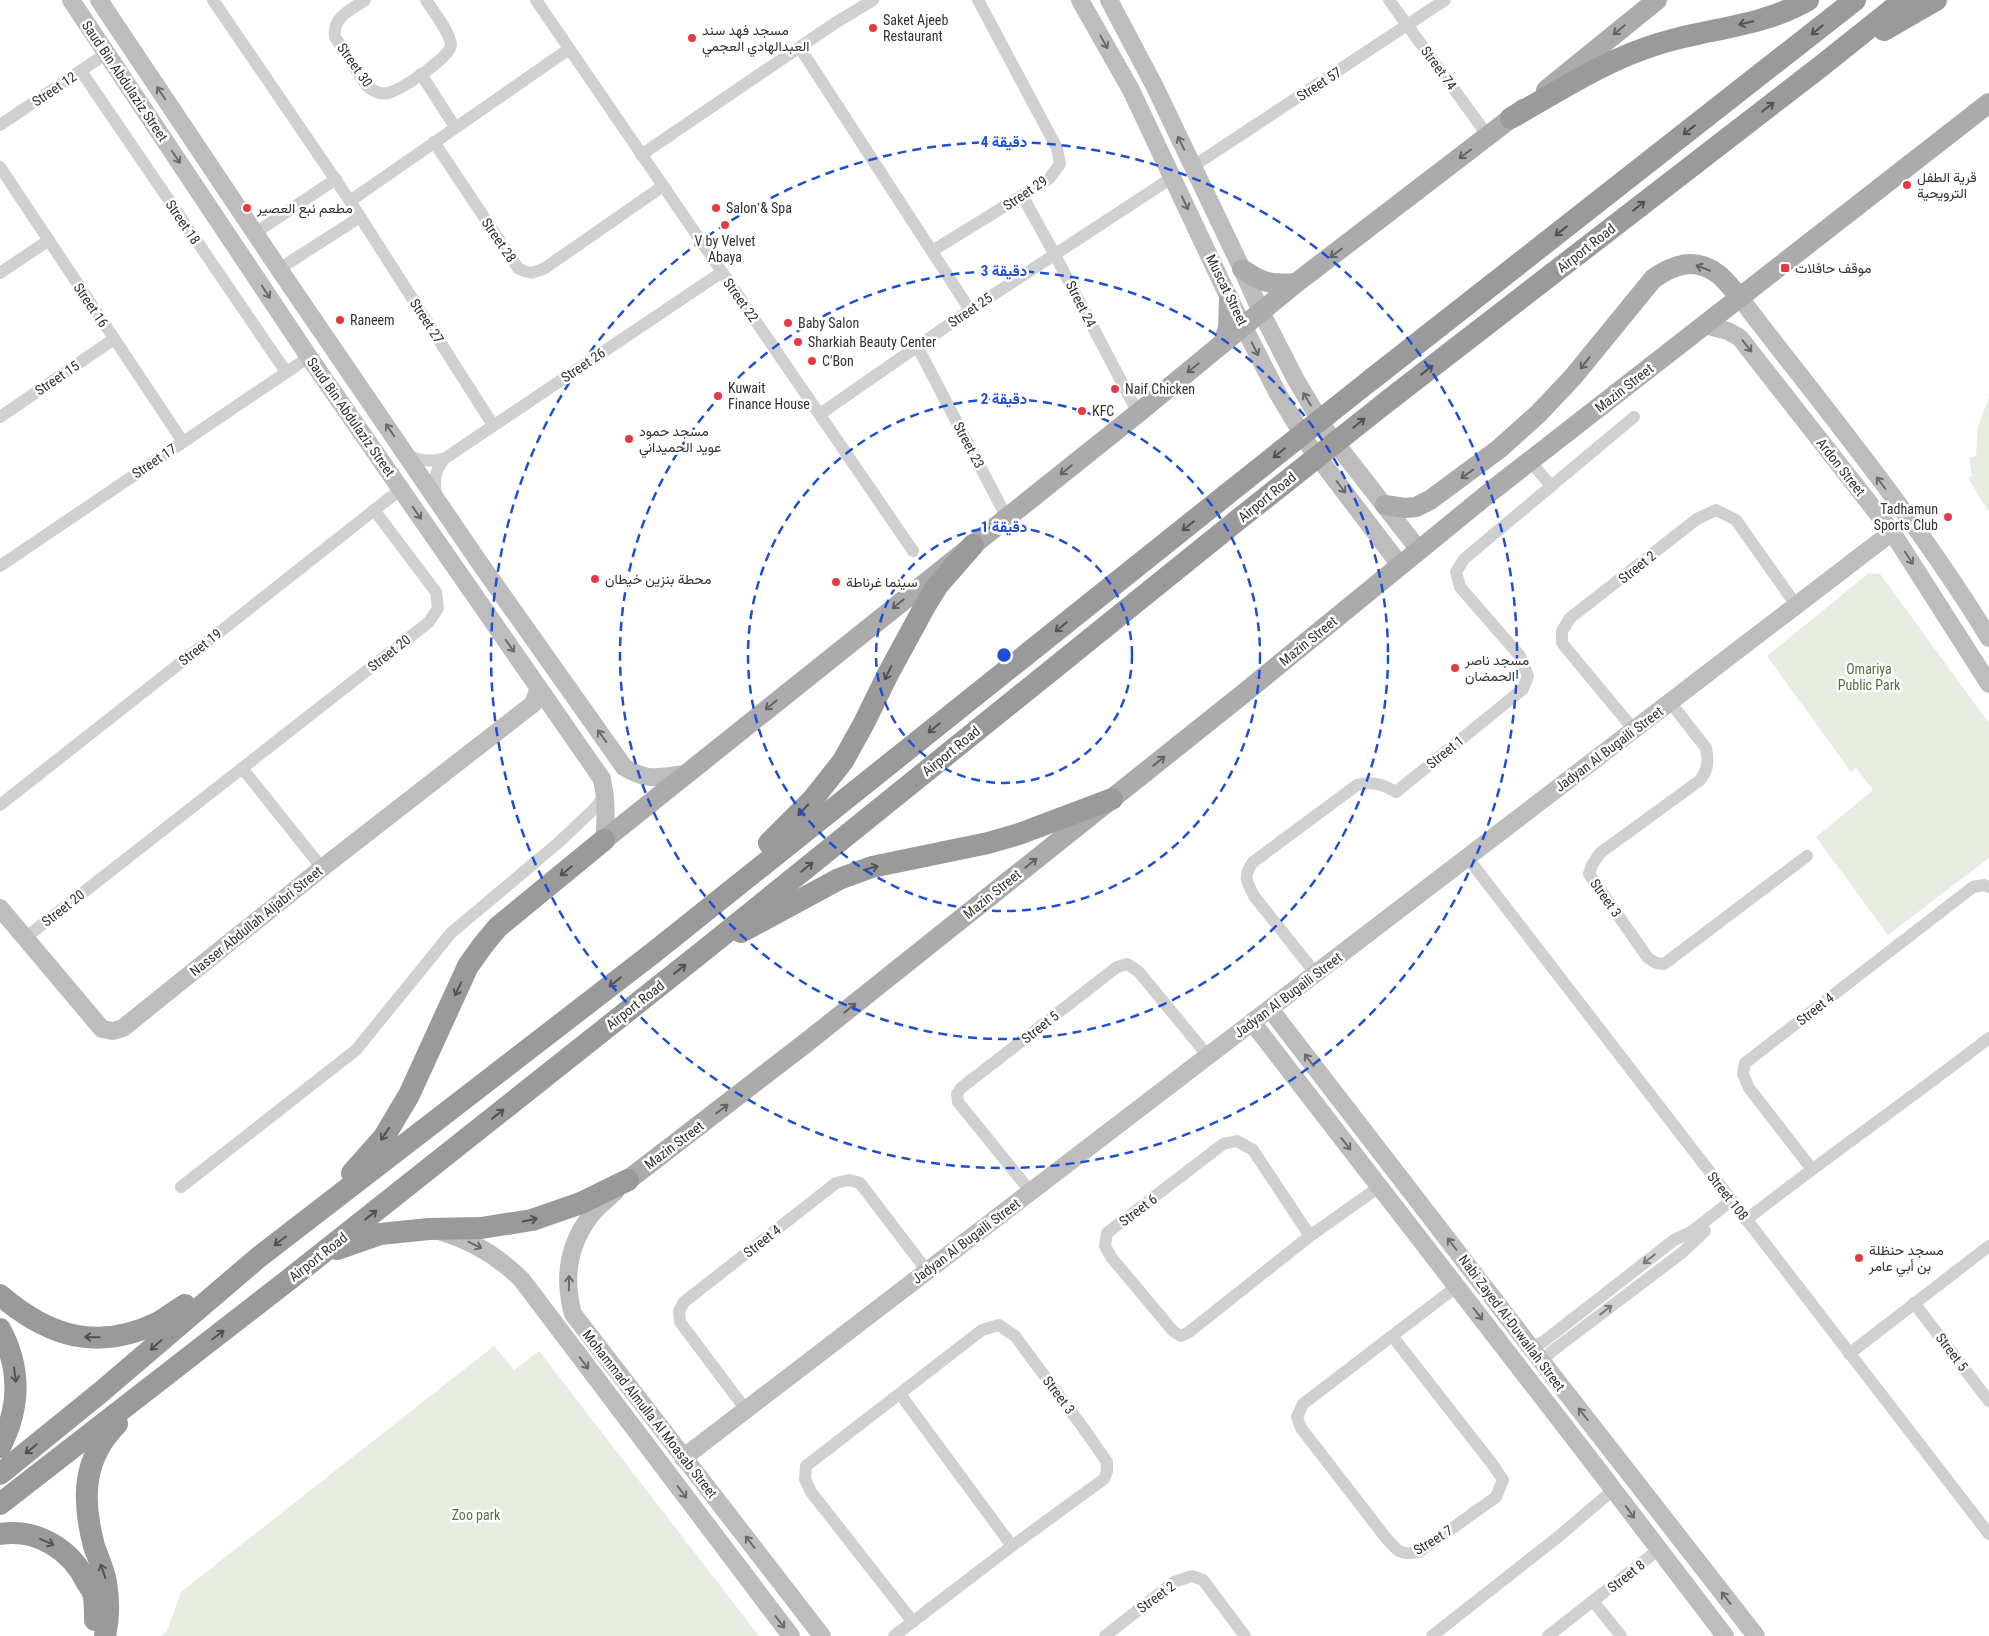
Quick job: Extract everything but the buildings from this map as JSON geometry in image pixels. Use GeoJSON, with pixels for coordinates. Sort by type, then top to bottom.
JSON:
{"type":"FeatureCollection","features":[{"type":"Feature","properties":{"kind":"highway"},"geometry":{"type":"LineString","coordinates":[[1511,118],[1614,59],[1659,43],[1777,16],[1808,0]]}},
{"type":"Feature","properties":{"kind":"highway","name":"Airport Road"},"geometry":{"type":"LineString","coordinates":[[0,1474],[101,1392],[259,1257],[653,953],[1372,379],[1855,0]]}},
{"type":"Feature","properties":{"kind":"highway","name":"Airport Road"},"geometry":{"type":"LineString","coordinates":[[0,1504],[292,1278],[702,952],[1389,400],[1904,0]]}},
{"type":"Feature","properties":{"kind":"highway"},"geometry":{"type":"LineString","coordinates":[[1820,67],[1936,0]]}},
{"type":"Feature","properties":{"kind":"highway"},"geometry":{"type":"LineString","coordinates":[[653,953],[796,818],[831,777],[854,744],[888,674],[938,585],[973,545]]}},
{"type":"Feature","properties":{"kind":"highway"},"geometry":{"type":"LineString","coordinates":[[702,952],[759,924],[839,879],[872,868],[988,843],[1019,834],[1112,799]]}},
{"type":"Feature","properties":{"kind":"highway"},"geometry":{"type":"LineString","coordinates":[[319,1211],[384,1137],[409,1095],[468,966],[483,945],[498,927],[604,840]]}},
{"type":"Feature","properties":{"kind":"highway"},"geometry":{"type":"LineString","coordinates":[[292,1278],[333,1251],[380,1234],[429,1229],[481,1228],[532,1220],[581,1203],[628,1180]]}},
{"type":"Feature","properties":{"kind":"highway"},"geometry":{"type":"LineString","coordinates":[[0,1295],[21,1312],[52,1330],[65,1334],[90,1337],[112,1336],[134,1332],[159,1321],[259,1257]]}},
{"type":"Feature","properties":{"kind":"highway"},"geometry":{"type":"LineString","coordinates":[[0,1329],[13,1358],[16,1384],[15,1406],[9,1429],[0,1447]]}},
{"type":"Feature","properties":{"kind":"highway"},"geometry":{"type":"LineString","coordinates":[[105,1636],[109,1605],[106,1581],[94,1546],[87,1514],[86,1496],[89,1468],[98,1448],[109,1432],[158,1380]]}},
{"type":"Feature","properties":{"kind":"highway"},"geometry":{"type":"LineString","coordinates":[[0,1534],[10,1532],[30,1535],[63,1550],[83,1574],[94,1596],[95,1636]]}},
{"type":"Feature","properties":{"kind":"main road"},"geometry":{"type":"LineString","coordinates":[[604,840],[1138,413],[1243,325],[1511,118],[1657,0]]}},
{"type":"Feature","properties":{"kind":"main road","name":"Mazin Street"},"geometry":{"type":"LineString","coordinates":[[628,1180],[807,1042],[1243,694],[1533,459],[1989,103]]}},
{"type":"Feature","properties":{"kind":"main road"},"geometry":{"type":"LineString","coordinates":[[1385,506],[1416,507],[1430,500],[1499,449],[1538,414],[1573,377],[1653,279],[1668,268],[1685,264],[1699,265],[1719,274],[1740,298]]}},
{"type":"Feature","properties":{"kind":"main road"},"geometry":{"type":"LineString","coordinates":[[1242,268],[1258,280],[1277,285],[1296,283]]}},
{"type":"Feature","properties":{"kind":"main road"},"geometry":{"type":"LineString","coordinates":[[1223,343],[1228,328],[1229,298]]}},
{"type":"Feature","properties":{"kind":"street","name":"Saud Bin Abdulaziz Street"},"geometry":{"type":"LineString","coordinates":[[70,0],[309,357],[477,598],[540,699],[604,787]]}},
{"type":"Feature","properties":{"kind":"street","name":"Saud Bin Abdulaziz Street"},"geometry":{"type":"LineString","coordinates":[[99,0],[279,269],[479,562],[624,766],[640,776],[655,778],[685,774]]}},
{"type":"Feature","properties":{"kind":"street","name":"Street 27"},"geometry":{"type":"LineString","coordinates":[[213,0],[360,216],[494,425]]}},
{"type":"Feature","properties":{"kind":"street","name":"Street 30"},"geometry":{"type":"LineString","coordinates":[[365,0],[336,22],[335,37],[366,85],[372,90],[390,93],[421,74],[444,57],[450,50],[451,44],[448,36],[426,0]]}},
{"type":"Feature","properties":{"kind":"street","name":"Street 22"},"geometry":{"type":"LineString","coordinates":[[536,0],[913,551]]}},
{"type":"Feature","properties":{"kind":"street"},"geometry":{"type":"LineString","coordinates":[[641,155],[835,23],[873,0]]}},
{"type":"Feature","properties":{"kind":"street","name":"Street 29"},"geometry":{"type":"LineString","coordinates":[[932,251],[1023,197],[1049,179],[1060,164],[1057,148],[978,0]]}},
{"type":"Feature","properties":{"kind":"street","name":"Muscat Street"},"geometry":{"type":"LineString","coordinates":[[1080,0],[1131,90],[1229,298],[1277,392],[1308,444],[1400,565]]}},
{"type":"Feature","properties":{"kind":"street","name":"Muscat Street"},"geometry":{"type":"LineString","coordinates":[[1108,0],[1154,85],[1242,268],[1261,312],[1296,380],[1327,432],[1420,550]]}},
{"type":"Feature","properties":{"kind":"street","name":"Street 74"},"geometry":{"type":"LineString","coordinates":[[1389,0],[1488,136]]}},
{"type":"Feature","properties":{"kind":"street","name":"Street 57"},"geometry":{"type":"LineString","coordinates":[[1192,167],[1445,0]]}},
{"type":"Feature","properties":{"kind":"street"},"geometry":{"type":"LineString","coordinates":[[800,48],[970,310]]}},
{"type":"Feature","properties":{"kind":"street"},"geometry":{"type":"LineString","coordinates":[[350,201],[569,49]]}},
{"type":"Feature","properties":{"kind":"street","name":"Street 12"},"geometry":{"type":"LineString","coordinates":[[0,125],[107,53]]}},
{"type":"Feature","properties":{"kind":"street","name":"Street 18"},"geometry":{"type":"LineString","coordinates":[[81,71],[286,372]]}},
{"type":"Feature","properties":{"kind":"street"},"geometry":{"type":"LineString","coordinates":[[421,74],[456,127]]}},
{"type":"Feature","properties":{"kind":"street"},"geometry":{"type":"LineString","coordinates":[[1131,90],[1143,92],[1154,85]]}},
{"type":"Feature","properties":{"kind":"street"},"geometry":{"type":"LineString","coordinates":[[1146,122],[1147,116],[1152,110],[1161,110],[1167,114]]}},
{"type":"Feature","properties":{"kind":"street","name":"Street 28"},"geometry":{"type":"LineString","coordinates":[[434,142],[518,268],[526,274],[545,268],[663,186]]}},
{"type":"Feature","properties":{"kind":"street","name":"Street 16"},"geometry":{"type":"LineString","coordinates":[[0,167],[183,442]]}},
{"type":"Feature","properties":{"kind":"street","name":"Street 25"},"geometry":{"type":"LineString","coordinates":[[820,414],[970,310],[1173,177]]}},
{"type":"Feature","properties":{"kind":"street"},"geometry":{"type":"LineString","coordinates":[[255,233],[336,180]]}},
{"type":"Feature","properties":{"kind":"street"},"geometry":{"type":"LineString","coordinates":[[200,194],[214,194],[221,182]]}},
{"type":"Feature","properties":{"kind":"street","name":"Street 24"},"geometry":{"type":"LineString","coordinates":[[1023,197],[1056,255],[1138,413]]}},
{"type":"Feature","properties":{"kind":"street"},"geometry":{"type":"LineString","coordinates":[[214,215],[219,206],[224,203],[231,203],[238,207]]}},
{"type":"Feature","properties":{"kind":"street"},"geometry":{"type":"LineString","coordinates":[[279,269],[360,216]]}},
{"type":"Feature","properties":{"kind":"street"},"geometry":{"type":"LineString","coordinates":[[0,273],[49,240]]}},
{"type":"Feature","properties":{"kind":"street","name":"Street 26"},"geometry":{"type":"LineString","coordinates":[[407,455],[419,461],[430,462],[444,459],[722,272]]}},
{"type":"Feature","properties":{"kind":"street","name":"Ardon Street"},"geometry":{"type":"LineString","coordinates":[[1740,298],[1906,515],[1972,610],[1989,638]]}},
{"type":"Feature","properties":{"kind":"street","name":"Ardon Street"},"geometry":{"type":"LineString","coordinates":[[1705,325],[1728,331],[1740,338],[1892,532],[1989,684]]}},
{"type":"Feature","properties":{"kind":"street","name":"Street 15"},"geometry":{"type":"LineString","coordinates":[[0,417],[114,339]]}},
{"type":"Feature","properties":{"kind":"street","name":"Street 23"},"geometry":{"type":"LineString","coordinates":[[917,346],[1007,518]]}},
{"type":"Feature","properties":{"kind":"street","name":"Street 17"},"geometry":{"type":"LineString","coordinates":[[0,566],[309,357]]}},
{"type":"Feature","properties":{"kind":"street","name":"Street 1"},"geometry":{"type":"LineString","coordinates":[[1316,974],[1254,896],[1246,882],[1246,871],[1252,862],[1357,785],[1367,782],[1381,784],[1396,792],[1523,689],[1528,676],[1520,656],[1460,587],[1456,572],[1464,559],[1634,417]]}},
{"type":"Feature","properties":{"kind":"street"},"geometry":{"type":"LineString","coordinates":[[1829,452],[1830,446],[1836,438],[1846,436]]}},
{"type":"Feature","properties":{"kind":"street"},"geometry":{"type":"LineString","coordinates":[[436,498],[434,481],[437,470],[444,459]]}},
{"type":"Feature","properties":{"kind":"street"},"geometry":{"type":"LineString","coordinates":[[1533,459],[1554,483]]}},
{"type":"Feature","properties":{"kind":"street","name":"Street 19"},"geometry":{"type":"LineString","coordinates":[[0,805],[401,489]]}},
{"type":"Feature","properties":{"kind":"street","name":"Street 20"},"geometry":{"type":"LineString","coordinates":[[25,938],[429,622],[438,608],[436,592],[374,510]]}},
{"type":"Feature","properties":{"kind":"street","name":"Street 2"},"geometry":{"type":"LineString","coordinates":[[1634,730],[1562,643],[1562,632],[1570,618],[1698,519],[1716,510],[1736,520],[1796,605]]}},
{"type":"Feature","properties":{"kind":"street","name":"Jadyan Al Bugaili Street"},"geometry":{"type":"LineString","coordinates":[[684,1458],[1892,532]]}},
{"type":"Feature","properties":{"kind":"street"},"geometry":{"type":"LineString","coordinates":[[461,576],[468,576],[474,573],[478,568],[479,562]]}},
{"type":"Feature","properties":{"kind":"street"},"geometry":{"type":"LineString","coordinates":[[477,598],[479,591],[484,586],[490,584],[497,587]]}},
{"type":"Feature","properties":{"kind":"street"},"geometry":{"type":"LineString","coordinates":[[1951,622],[1965,622],[1972,610]]}},
{"type":"Feature","properties":{"kind":"street","name":"Nasser Abdullah Aljabri Street"},"geometry":{"type":"LineString","coordinates":[[0,908],[102,1029],[113,1031],[123,1028],[322,868],[540,699]]}},
{"type":"Feature","properties":{"kind":"street","name":"Street 3"},"geometry":{"type":"LineString","coordinates":[[1670,702],[1706,748],[1708,757],[1705,775],[1699,782],[1600,853],[1592,865],[1589,874],[1648,958],[1656,963],[1664,964],[1806,856]]}},
{"type":"Feature","properties":{"kind":"street"},"geometry":{"type":"LineString","coordinates":[[181,1187],[356,1050],[451,932],[558,843],[594,809],[604,787],[624,766]]}},
{"type":"Feature","properties":{"kind":"street"},"geometry":{"type":"LineString","coordinates":[[242,768],[322,868]]}},
{"type":"Feature","properties":{"kind":"street"},"geometry":{"type":"LineString","coordinates":[[604,787],[607,812],[604,840]]}},
{"type":"Feature","properties":{"kind":"street","name":"Street 108"},"geometry":{"type":"LineString","coordinates":[[1467,857],[1989,1534]]}},
{"type":"Feature","properties":{"kind":"street","name":"Street 4"},"geometry":{"type":"LineString","coordinates":[[1811,1168],[1749,1088],[1743,1074],[1745,1063],[1973,887],[1984,885],[1989,887]]}},
{"type":"Feature","properties":{"kind":"street","name":"Street 5"},"geometry":{"type":"LineString","coordinates":[[1030,1192],[958,1102],[957,1094],[961,1088],[1102,979],[1118,967],[1128,964],[1139,972],[1208,1056]]}},
{"type":"Feature","properties":{"kind":"street","name":"Nabi Zayed Al-Duwailah Street"},"geometry":{"type":"LineString","coordinates":[[1270,1009],[1543,1364],[1756,1636]]}},
{"type":"Feature","properties":{"kind":"street","name":"Nabi Zayed Al-Duwailah Street"},"geometry":{"type":"LineString","coordinates":[[1252,1022],[1725,1636]]}},
{"type":"Feature","properties":{"kind":"street"},"geometry":{"type":"LineString","coordinates":[[1746,1220],[1811,1168],[1941,1075],[1989,1038]]}},
{"type":"Feature","properties":{"kind":"street"},"geometry":{"type":"LineString","coordinates":[[1314,1103],[1327,1098],[1331,1089]]}},
{"type":"Feature","properties":{"kind":"street"},"geometry":{"type":"LineString","coordinates":[[1331,1126],[1334,1114],[1345,1110],[1350,1113]]}},
{"type":"Feature","properties":{"kind":"street","name":"Street 6"},"geometry":{"type":"LineString","coordinates":[[1310,1236],[1253,1150],[1238,1141],[1224,1144],[1108,1233],[1105,1246],[1111,1257],[1173,1332],[1180,1336],[1189,1332],[1310,1236],[1379,1187]]}},
{"type":"Feature","properties":{"kind":"street","name":"Mohammad Almulla Al Moasab Street"},"geometry":{"type":"LineString","coordinates":[[628,1180],[592,1214],[578,1236],[570,1255],[568,1286],[573,1314],[822,1636]]}},
{"type":"Feature","properties":{"kind":"street","name":"Street 4"},"geometry":{"type":"LineString","coordinates":[[746,1410],[680,1322],[679,1310],[684,1302],[836,1183],[848,1180],[860,1183],[927,1271]]}},
{"type":"Feature","properties":{"kind":"street"},"geometry":{"type":"LineString","coordinates":[[1529,1345],[1543,1342],[1674,1240],[1691,1232],[1734,1204]]}},
{"type":"Feature","properties":{"kind":"street"},"geometry":{"type":"LineString","coordinates":[[1543,1364],[1545,1358],[1551,1352],[1683,1252],[1734,1204]]}},
{"type":"Feature","properties":{"kind":"street","name":"Mohammad Almulla Al Moasab Street"},"geometry":{"type":"LineString","coordinates":[[429,1229],[458,1236],[486,1250],[508,1266],[522,1280],[791,1636]]}},
{"type":"Feature","properties":{"kind":"street"},"geometry":{"type":"LineString","coordinates":[[1674,1240],[1683,1252]]}},
{"type":"Feature","properties":{"kind":"street"},"geometry":{"type":"LineString","coordinates":[[1849,1354],[1989,1246]]}},
{"type":"Feature","properties":{"kind":"street","name":"Street 7"},"geometry":{"type":"LineString","coordinates":[[1393,1337],[1503,1480],[1496,1497],[1419,1552],[1408,1555],[1397,1551],[1386,1538],[1301,1428],[1297,1417],[1303,1404],[1456,1287]]}},
{"type":"Feature","properties":{"kind":"street","name":"Street 5"},"geometry":{"type":"LineString","coordinates":[[1914,1303],[1989,1401]]}},
{"type":"Feature","properties":{"kind":"street"},"geometry":{"type":"LineString","coordinates":[[552,1319],[555,1313],[561,1309],[568,1310],[573,1314]]}},
{"type":"Feature","properties":{"kind":"street"},"geometry":{"type":"LineString","coordinates":[[1573,1319],[1581,1330]]}},
{"type":"Feature","properties":{"kind":"street","name":"Street 3"},"geometry":{"type":"LineString","coordinates":[[894,1636],[913,1622],[1012,1546],[1104,1479],[1107,1471],[1107,1462],[1015,1336],[999,1326],[982,1330],[806,1466],[805,1479],[810,1492],[913,1622]]}},
{"type":"Feature","properties":{"kind":"street"},"geometry":{"type":"LineString","coordinates":[[900,1394],[1012,1546]]}},
{"type":"Feature","properties":{"kind":"street"},"geometry":{"type":"LineString","coordinates":[[1590,1459],[1599,1462],[1608,1460],[1609,1455],[1606,1444]]}},
{"type":"Feature","properties":{"kind":"street"},"geometry":{"type":"LineString","coordinates":[[1432,1636],[1558,1537],[1614,1490],[1610,1480],[1615,1472],[1621,1470],[1629,1474]]}},
{"type":"Feature","properties":{"kind":"street","name":"Street 8"},"geometry":{"type":"LineString","coordinates":[[1548,1636],[1658,1550]]}},
{"type":"Feature","properties":{"kind":"street"},"geometry":{"type":"LineString","coordinates":[[740,1570],[754,1571],[760,1566],[763,1559]]}},
{"type":"Feature","properties":{"kind":"street","name":"Street 2"},"geometry":{"type":"LineString","coordinates":[[1105,1636],[1174,1582],[1192,1576],[1203,1580],[1245,1636]]}},
{"type":"Feature","properties":{"kind":"street"},"geometry":{"type":"LineString","coordinates":[[761,1597],[762,1589],[768,1584],[775,1582],[782,1584]]}},
{"type":"Feature","properties":{"kind":"street","name":"Street 8"},"geometry":{"type":"LineString","coordinates":[[1593,1601],[1621,1636]]}},
{"type":"Feature","properties":{"kind":"green space"},"geometry":{"type":"Polygon","coordinates":[[[1989,397],[1989,512],[1968,478],[1972,476],[1969,458],[1976,456],[1978,427],[1989,397]]]}},
{"type":"Feature","properties":{"kind":"green space","name":"Omariya Public Park"},"geometry":{"type":"Polygon","coordinates":[[[1869,573],[1880,574],[1989,723],[1989,858],[1888,935],[1816,837],[1873,790],[1856,768],[1851,772],[1767,656],[1869,573]]]}},
{"type":"Feature","properties":{"kind":"green space","name":"Zoo park"},"geometry":{"type":"Polygon","coordinates":[[[494,1346],[514,1370],[539,1351],[759,1636],[161,1636],[167,1631],[181,1592],[494,1346]]]}},
{"type":"Feature","properties":{"kind":"place","name":"Saket Ajeeb Restaurant"},"geometry":{"type":"Point","coordinates":[873,28]}},
{"type":"Feature","properties":{"kind":"place","name":"مسجد فهد سند العبدالهادي العجمي"},"geometry":{"type":"Point","coordinates":[692,38]}},
{"type":"Feature","properties":{"kind":"place","name":"قرية الطفل الترويحية"},"geometry":{"type":"Point","coordinates":[1907,185]}},
{"type":"Feature","properties":{"kind":"place","name":"مطعم نبع العصير"},"geometry":{"type":"Point","coordinates":[247,208]}},
{"type":"Feature","properties":{"kind":"place","name":"Salon & Spa"},"geometry":{"type":"Point","coordinates":[716,208]}},
{"type":"Feature","properties":{"kind":"place","name":"V by Velvet Abaya"},"geometry":{"type":"Point","coordinates":[725,225]}},
{"type":"Feature","properties":{"kind":"place","name":"موقف حافلات"},"geometry":{"type":"Point","coordinates":[1785,268]}},
{"type":"Feature","properties":{"kind":"place","name":"Raneem"},"geometry":{"type":"Point","coordinates":[340,320]}},
{"type":"Feature","properties":{"kind":"place","name":"Baby Salon"},"geometry":{"type":"Point","coordinates":[788,323]}},
{"type":"Feature","properties":{"kind":"place","name":"Sharkiah Beauty Center"},"geometry":{"type":"Point","coordinates":[798,342]}},
{"type":"Feature","properties":{"kind":"place","name":"C'Bon"},"geometry":{"type":"Point","coordinates":[812,361]}},
{"type":"Feature","properties":{"kind":"place","name":"Naif Chicken"},"geometry":{"type":"Point","coordinates":[1115,389]}},
{"type":"Feature","properties":{"kind":"place","name":"Kuwait Finance House"},"geometry":{"type":"Point","coordinates":[718,396]}},
{"type":"Feature","properties":{"kind":"place","name":"KFC"},"geometry":{"type":"Point","coordinates":[1082,411]}},
{"type":"Feature","properties":{"kind":"place","name":"مسجد حمود عويد الحميداني"},"geometry":{"type":"Point","coordinates":[629,439]}},
{"type":"Feature","properties":{"kind":"place","name":"Tadhamun Sports Club"},"geometry":{"type":"Point","coordinates":[1948,517]}},
{"type":"Feature","properties":{"kind":"place","name":"محطة بنزين خيطان"},"geometry":{"type":"Point","coordinates":[595,579]}},
{"type":"Feature","properties":{"kind":"place","name":"سينما غرناطة"},"geometry":{"type":"Point","coordinates":[836,582]}},
{"type":"Feature","properties":{"kind":"place","name":"مسجد ناصر الحمضان"},"geometry":{"type":"Point","coordinates":[1455,668]}},
{"type":"Feature","properties":{"kind":"place","name":"مسجد حنظلة بن أبي عامر"},"geometry":{"type":"Point","coordinates":[1859,1258]}}]}
